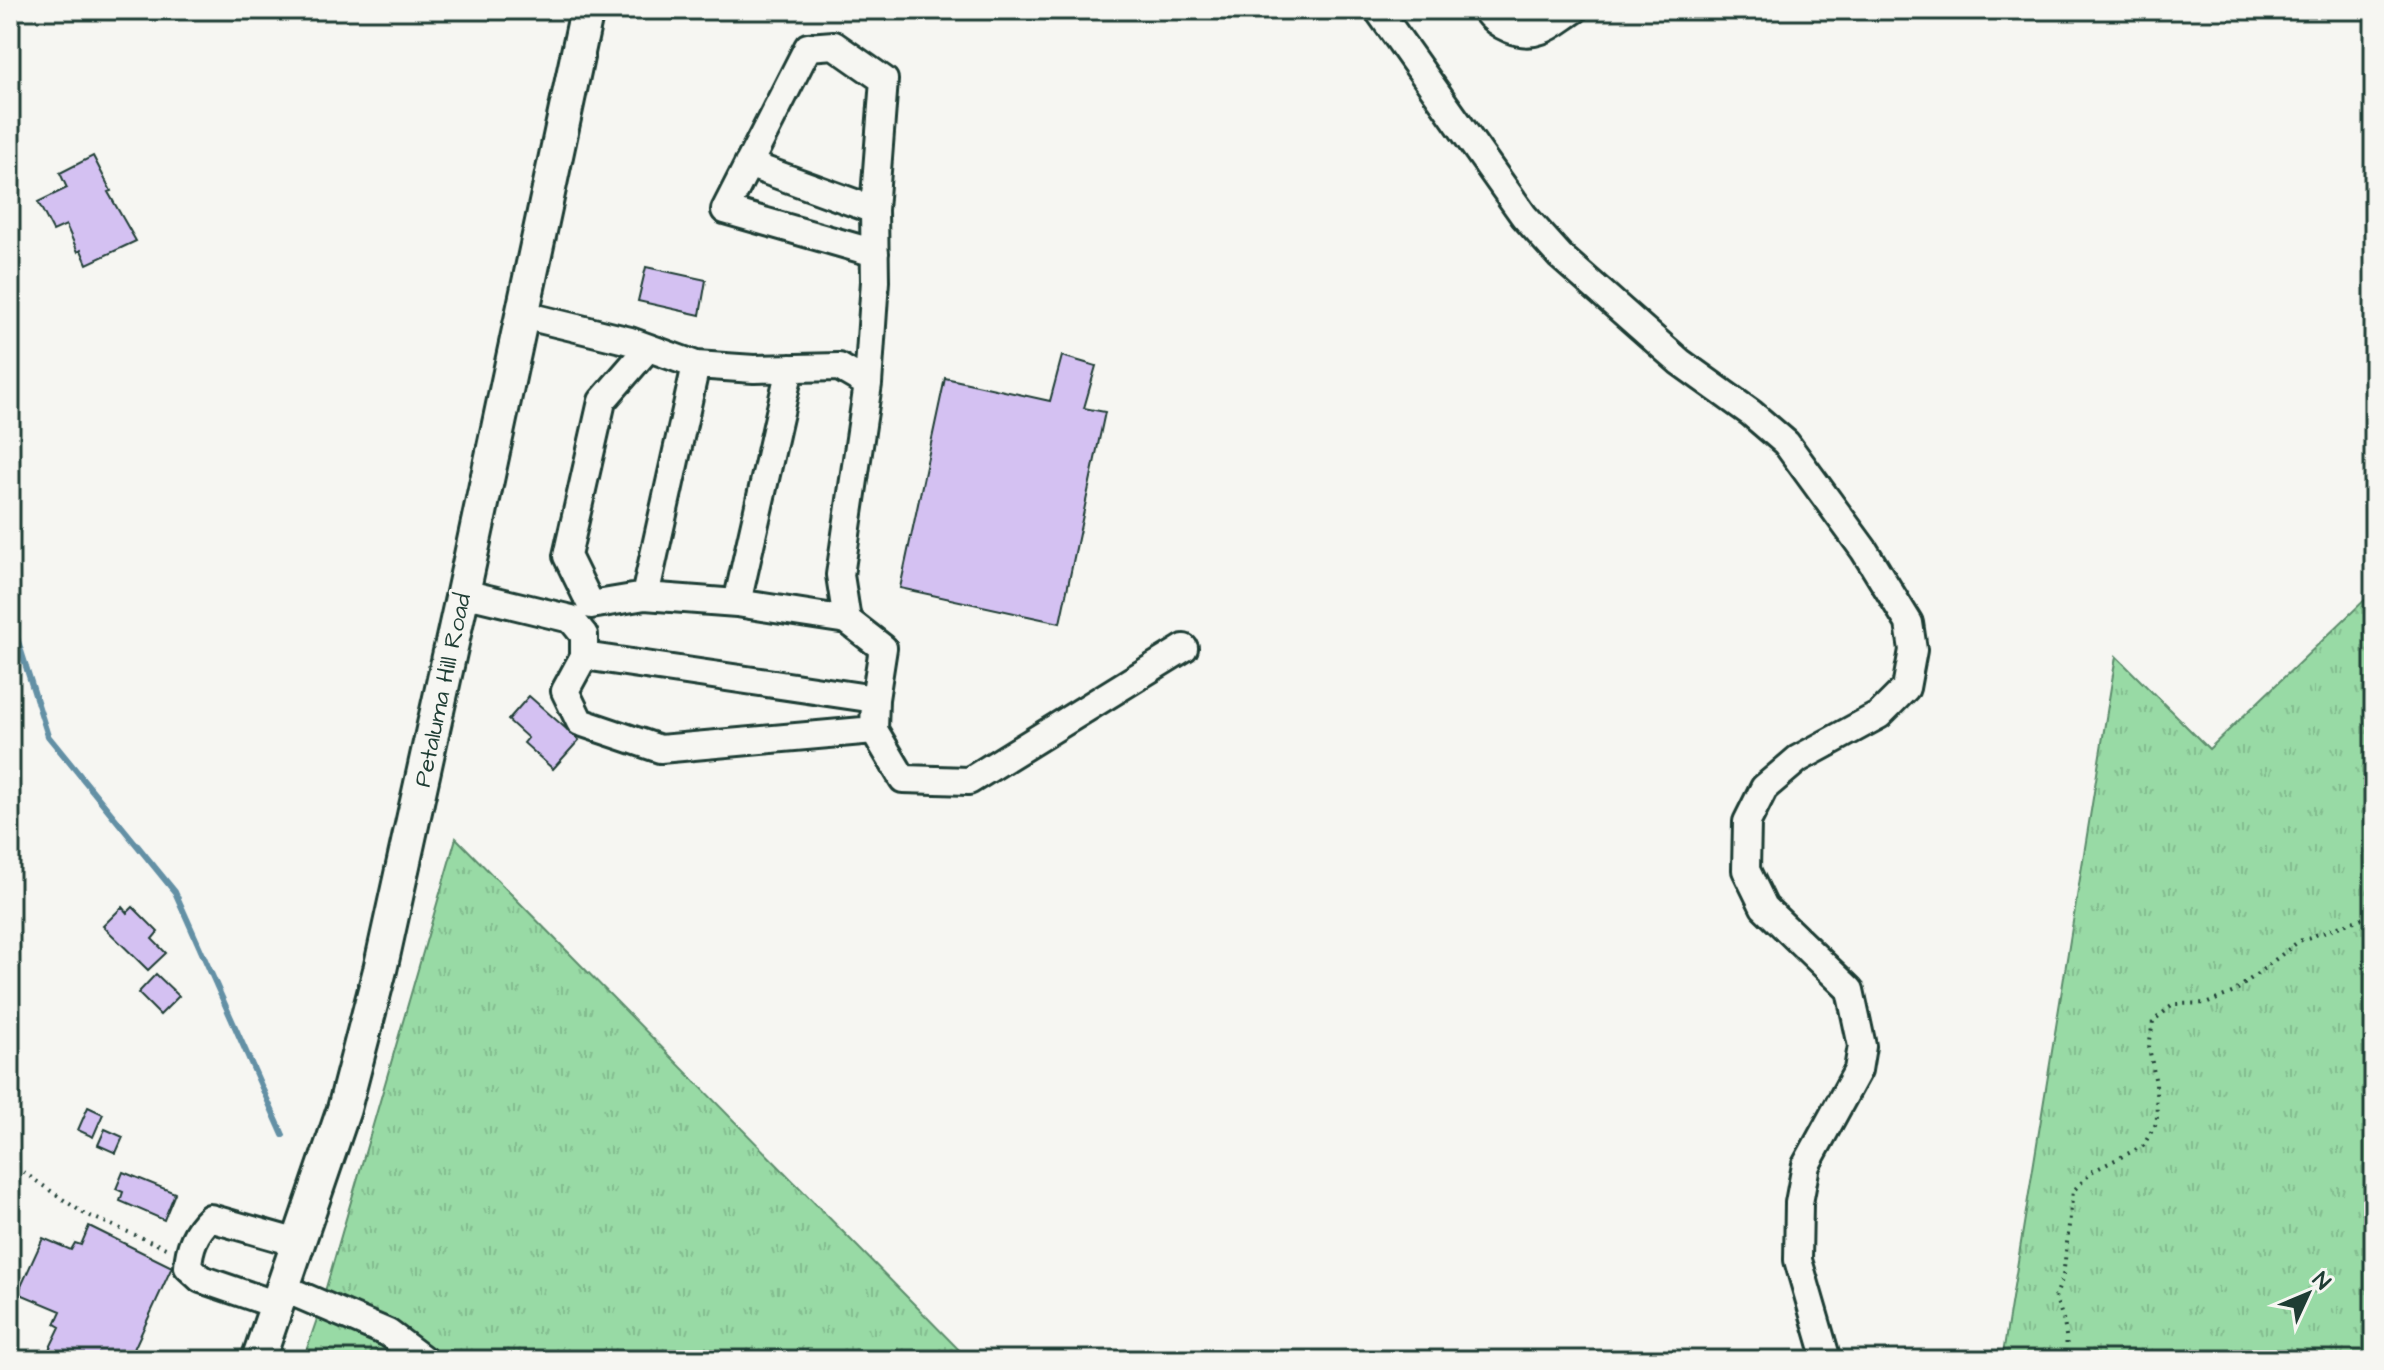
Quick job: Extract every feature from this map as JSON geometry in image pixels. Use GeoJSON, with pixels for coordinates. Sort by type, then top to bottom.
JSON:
{"type":"FeatureCollection","features":[{"type":"Feature","properties":{"kind":"main road","name":"Petaluma Hill Road"},"geometry":{"type":"LineString","coordinates":[[258,1360],[344,1109],[380,970],[587,10]]}},
{"type":"Feature","properties":{"kind":"lane"},"geometry":{"type":"LineString","coordinates":[[1378,10],[1524,216],[1560,256],[1680,362],[1751,413],[1786,443],[1864,550],[1909,623],[1913,650],[1906,688],[1879,715],[1798,759],[1764,788],[1747,822],[1746,870],[1764,907],[1850,990],[1862,1046],[1858,1070],[1806,1165],[1799,1203],[1798,1260],[1827,1360]]}},
{"type":"Feature","properties":{"kind":"lane"},"geometry":{"type":"LineString","coordinates":[[1485,10],[1494,22],[1517,32],[1540,31],[1574,10]]}},
{"type":"Feature","properties":{"kind":"lane"},"geometry":{"type":"LineString","coordinates":[[847,620],[840,575],[868,384],[875,253],[874,210],[884,80],[834,45],[808,47],[725,210],[875,253]]}},
{"type":"Feature","properties":{"kind":"lane"},"geometry":{"type":"LineString","coordinates":[[748,164],[874,210]]}},
{"type":"Feature","properties":{"kind":"lane"},"geometry":{"type":"LineString","coordinates":[[523,315],[648,348],[696,365],[754,369],[839,367],[868,384]]}},
{"type":"Feature","properties":{"kind":"lane"},"geometry":{"type":"LineString","coordinates":[[648,348],[602,401],[567,556],[581,612],[584,656],[565,691],[580,722],[660,749],[874,730]]}},
{"type":"Feature","properties":{"kind":"lane"},"geometry":{"type":"LineString","coordinates":[[645,596],[696,365]]}},
{"type":"Feature","properties":{"kind":"lane"},"geometry":{"type":"LineString","coordinates":[[737,603],[790,368]]}},
{"type":"Feature","properties":{"kind":"lane"},"geometry":{"type":"LineString","coordinates":[[463,593],[581,612],[645,596],[737,603],[847,620],[883,648],[874,730],[903,779],[969,781],[1184,648]]}},
{"type":"Feature","properties":{"kind":"lane"},"geometry":{"type":"LineString","coordinates":[[584,656],[875,699]]}},
{"type":"Feature","properties":{"kind":"lane"},"geometry":{"type":"LineString","coordinates":[[298,1243],[210,1218],[200,1228],[189,1251],[188,1267],[201,1279],[280,1296],[388,1333],[424,1360]]}},
{"type":"Feature","properties":{"kind":"path"},"geometry":{"type":"LineString","coordinates":[[2066,1360],[2068,1339],[2063,1315],[2055,1298],[2063,1277],[2073,1191],[2093,1171],[2143,1146],[2157,1122],[2156,1084],[2149,1047],[2153,1021],[2174,1004],[2208,1003],[2234,992],[2299,941],[2374,914]]}},
{"type":"Feature","properties":{"kind":"path"},"geometry":{"type":"LineString","coordinates":[[10,1163],[83,1213],[160,1248],[189,1251]]}},
{"type":"Feature","properties":{"kind":"green space"},"geometry":{"type":"Polygon","coordinates":[[[2374,591],[2374,1360],[2002,1360],[2116,656],[2209,749],[2374,591]]]}},
{"type":"Feature","properties":{"kind":"green space"},"geometry":{"type":"Polygon","coordinates":[[[456,838],[969,1360],[303,1360],[456,838]]]}},
{"type":"Feature","properties":{"kind":"building"},"geometry":{"type":"Polygon","coordinates":[[[93,156],[111,191],[108,192],[136,241],[87,264],[66,225],[53,231],[38,202],[67,188],[60,173],[93,156]]]}},
{"type":"Feature","properties":{"kind":"building"},"geometry":{"type":"Polygon","coordinates":[[[646,267],[706,280],[700,315],[638,301],[646,267]]]}},
{"type":"Feature","properties":{"kind":"building"},"geometry":{"type":"Polygon","coordinates":[[[1062,356],[1096,366],[1084,408],[1105,412],[1060,623],[900,588],[945,378],[1050,401],[1062,356]]]}},
{"type":"Feature","properties":{"kind":"building"},"geometry":{"type":"Polygon","coordinates":[[[529,696],[579,740],[553,769],[524,743],[528,738],[508,720],[529,696]]]}},
{"type":"Feature","properties":{"kind":"building"},"geometry":{"type":"Polygon","coordinates":[[[122,907],[127,913],[133,907],[158,932],[152,939],[166,953],[148,970],[103,926],[122,907]]]}},
{"type":"Feature","properties":{"kind":"building"},"geometry":{"type":"Polygon","coordinates":[[[156,974],[179,996],[160,1015],[138,993],[156,974]]]}},
{"type":"Feature","properties":{"kind":"building"},"geometry":{"type":"Polygon","coordinates":[[[88,1107],[103,1114],[93,1137],[78,1130],[88,1107]]]}},
{"type":"Feature","properties":{"kind":"building"},"geometry":{"type":"Polygon","coordinates":[[[105,1129],[123,1137],[116,1153],[98,1145],[105,1129]]]}},
{"type":"Feature","properties":{"kind":"building"},"geometry":{"type":"Polygon","coordinates":[[[123,1172],[175,1193],[164,1220],[120,1201],[123,1192],[116,1189],[123,1172]]]}},
{"type":"Feature","properties":{"kind":"building"},"geometry":{"type":"Polygon","coordinates":[[[89,1226],[172,1267],[129,1360],[44,1360],[60,1327],[55,1324],[61,1311],[18,1293],[43,1238],[71,1250],[75,1243],[81,1245],[89,1226]]]}},
{"type":"Feature","properties":{"kind":"waterway"},"geometry":{"type":"LineString","coordinates":[[10,616],[48,736],[175,892],[283,1135]]}}]}
